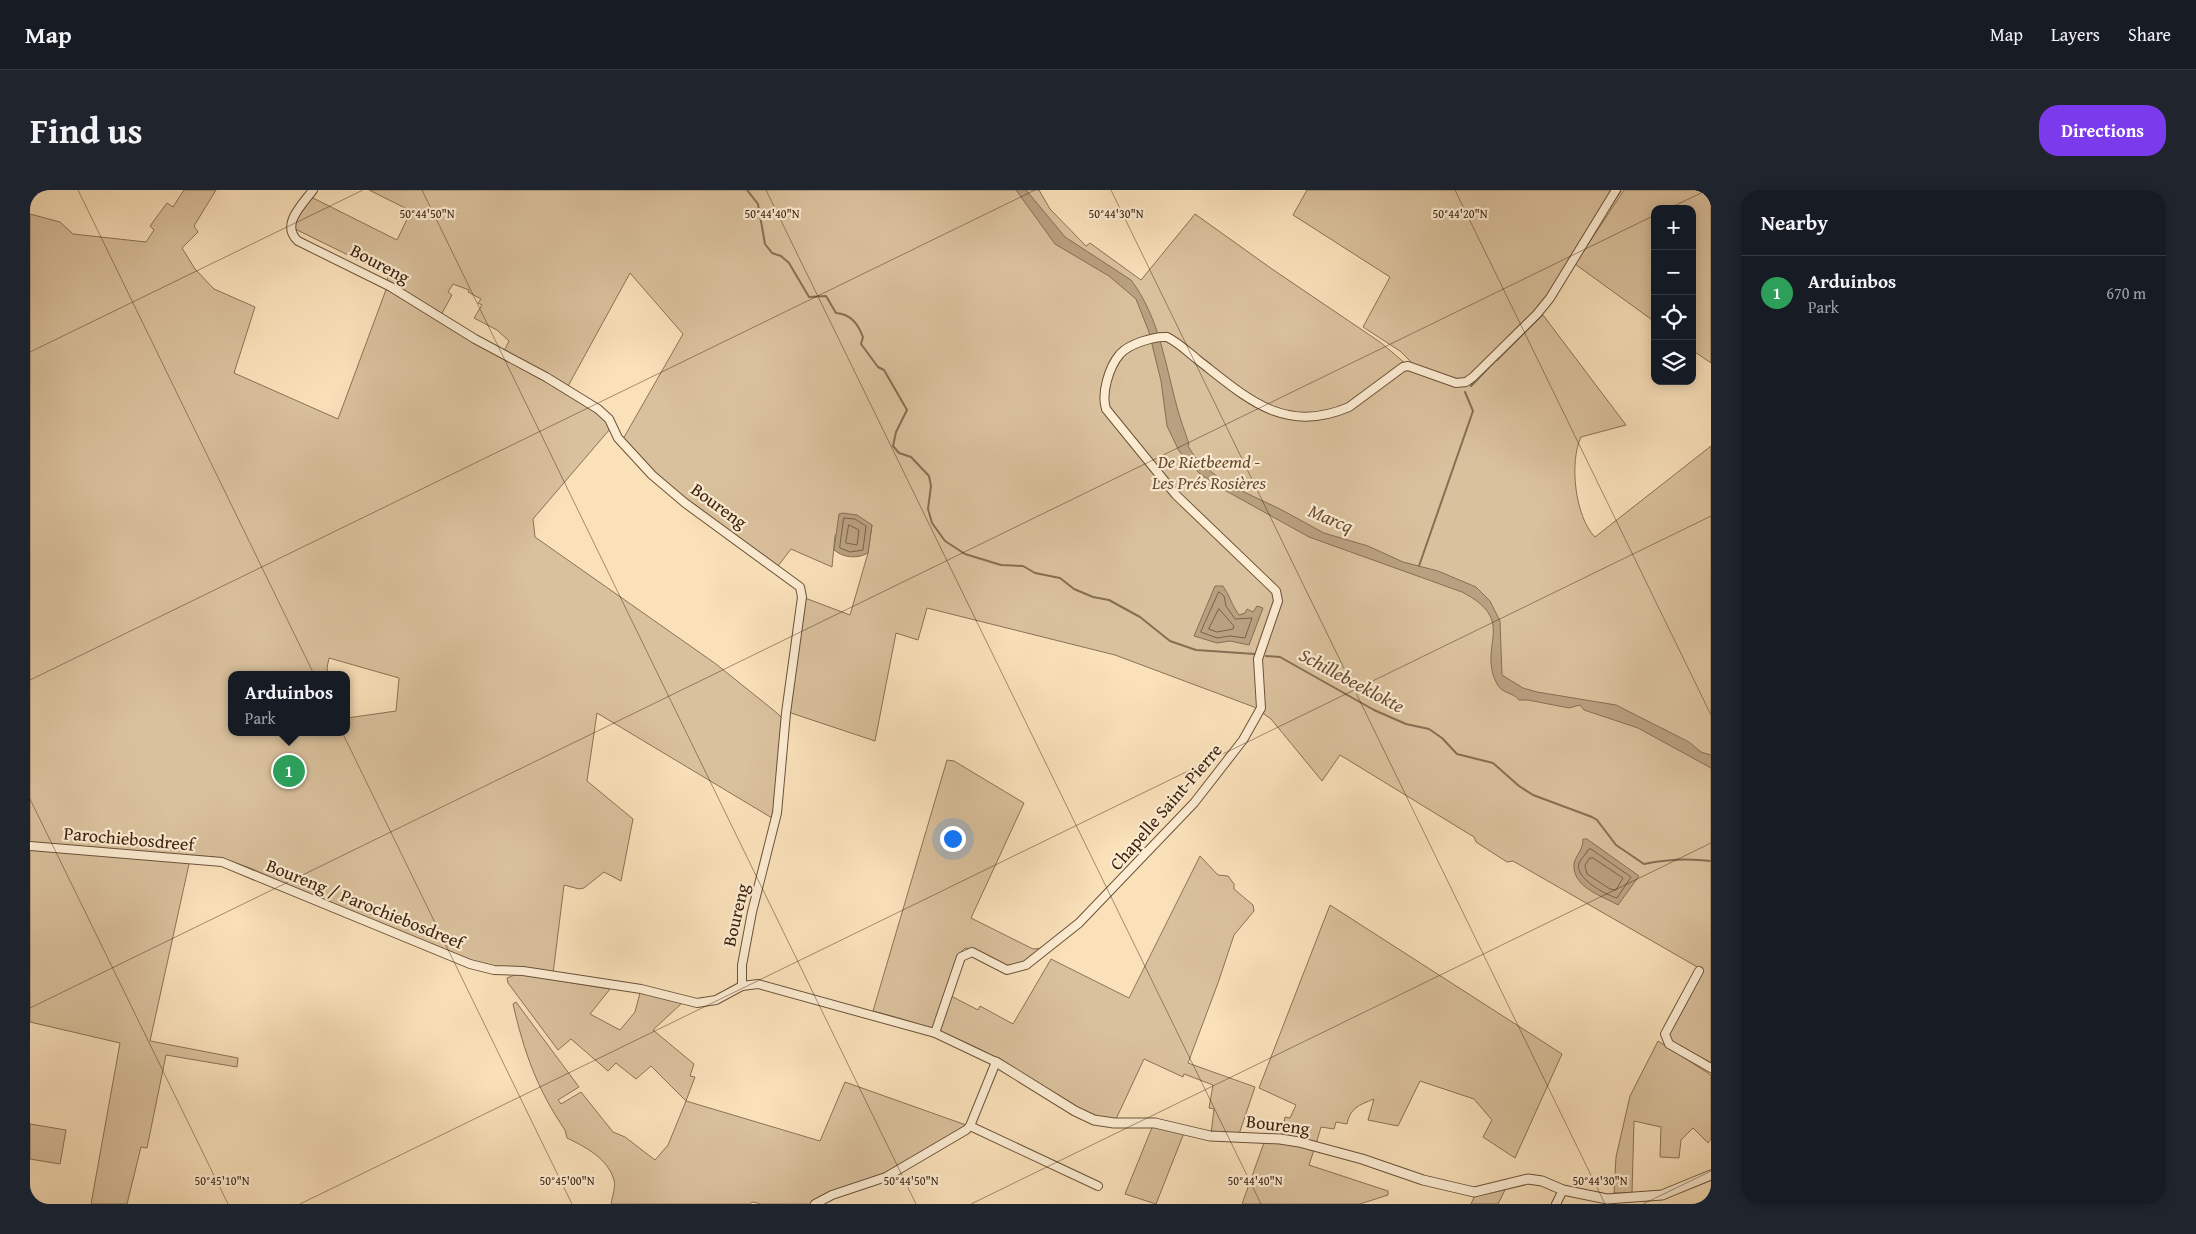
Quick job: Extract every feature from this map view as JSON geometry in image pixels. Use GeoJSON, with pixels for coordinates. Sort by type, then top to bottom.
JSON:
{"type":"FeatureCollection","features":[{"type":"Feature","properties":{"kind":"street","name":"Boureng"},"geometry":{"type":"LineString","coordinates":[[313,190],[293,219],[290,229],[298,241],[391,287],[475,339],[546,377],[598,408],[609,419],[618,438],[652,475],[685,503],[800,587],[802,597],[788,696],[777,813],[752,912],[742,965],[742,986]]}},
{"type":"Feature","properties":{"kind":"street","name":"Chapelle Saint-Pierre"},"geometry":{"type":"LineString","coordinates":[[935,1033],[960,957],[972,952],[1000,968],[1014,970],[1026,965],[1055,944],[1103,899],[1194,803],[1243,740],[1261,708],[1258,659],[1278,601],[1276,591],[1176,495],[1106,409],[1105,392],[1112,369],[1120,354],[1130,346],[1164,337],[1182,346],[1251,399],[1273,412],[1291,417],[1330,414],[1349,407],[1406,366],[1423,369],[1446,379],[1463,383],[1479,371],[1537,314],[1550,298],[1616,190]]}},
{"type":"Feature","properties":{"kind":"street","name":"Parochiebosdreef"},"geometry":{"type":"LineString","coordinates":[[30,846],[225,863]]}},
{"type":"Feature","properties":{"kind":"street","name":"Boureng / Parochiebosdreef"},"geometry":{"type":"LineString","coordinates":[[225,863],[470,964],[494,970]]}},
{"type":"Feature","properties":{"kind":"street","name":"Boureng"},"geometry":{"type":"LineString","coordinates":[[494,970],[523,971],[640,989],[696,1003],[716,1000],[742,986],[758,984],[935,1033],[996,1062],[1075,1111],[1102,1122],[1155,1123],[1210,1136],[1280,1138],[1362,1159],[1423,1180],[1474,1192],[1528,1179],[1542,1181],[1563,1190],[1607,1199],[1662,1195],[1711,1175]]}},
{"type":"Feature","properties":{"kind":"street"},"geometry":{"type":"LineString","coordinates":[[1699,971],[1665,1034],[1669,1044],[1711,1068]]}},
{"type":"Feature","properties":{"kind":"street"},"geometry":{"type":"LineString","coordinates":[[815,1204],[832,1195],[886,1177],[959,1135],[970,1126],[996,1062]]}},
{"type":"Feature","properties":{"kind":"street"},"geometry":{"type":"LineString","coordinates":[[970,1126],[1098,1186]]}},
{"type":"Feature","properties":{"kind":"street"},"geometry":{"type":"LineString","coordinates":[[1556,1204],[1563,1190]]}},
{"type":"Feature","properties":{"kind":"green space"},"geometry":{"type":"Polygon","coordinates":[[[184,190],[216,190],[194,226],[198,232],[182,248],[195,269],[214,289],[255,307],[234,373],[338,419],[387,287],[462,334],[591,407],[606,421],[610,429],[533,519],[535,537],[716,664],[782,718],[772,818],[597,713],[587,781],[633,819],[621,881],[604,872],[584,888],[579,889],[564,885],[553,974],[498,967],[471,960],[250,868],[222,858],[191,855],[150,1041],[238,1058],[237,1067],[166,1055],[147,1148],[141,1147],[127,1204],[91,1204],[120,1043],[30,1022],[30,214],[60,222],[73,234],[146,242],[154,230],[150,226],[167,203],[173,207],[184,190]]]}},
{"type":"Feature","properties":{"kind":"green space","name":"De Rietbeemd - Les Prés Rosières"},"geometry":{"type":"Polygon","coordinates":[[[369,190],[1039,190],[1050,209],[1086,246],[1090,243],[1141,280],[1195,214],[1380,342],[1406,364],[1457,385],[1494,359],[1497,361],[1543,315],[1626,425],[1581,437],[1577,448],[1575,460],[1576,489],[1583,516],[1588,528],[1595,537],[1711,446],[1711,1065],[1673,1042],[1669,1035],[1699,968],[1513,861],[1507,862],[1476,842],[1474,837],[1340,755],[1322,781],[1271,719],[1254,707],[1115,655],[927,608],[918,640],[896,633],[875,741],[788,712],[805,598],[850,615],[868,553],[872,525],[835,535],[832,567],[791,549],[778,566],[656,476],[623,439],[683,334],[630,273],[567,388],[503,353],[509,341],[497,330],[474,318],[482,305],[478,303],[481,299],[468,292],[469,290],[453,284],[448,292],[452,295],[441,315],[386,282],[389,275],[293,228],[297,218],[311,197],[397,240],[411,211],[369,190]]]}},
{"type":"Feature","properties":{"kind":"green space"},"geometry":{"type":"Polygon","coordinates":[[[1307,190],[1613,190],[1547,296],[1531,318],[1475,373],[1461,381],[1414,365],[1400,351],[1363,327],[1390,277],[1293,215],[1307,190]]]}},
{"type":"Feature","properties":{"kind":"green space"},"geometry":{"type":"Polygon","coordinates":[[[1624,190],[1711,190],[1711,363],[1696,353],[1696,205],[1651,205],[1651,319],[1575,264],[1624,190]]]}},
{"type":"Feature","properties":{"kind":"green space"},"geometry":{"type":"Polygon","coordinates":[[[947,760],[954,761],[1024,803],[971,918],[1033,949],[1043,948],[1029,959],[1010,965],[1003,964],[978,951],[965,948],[957,956],[949,995],[978,1010],[980,1006],[1013,1024],[1051,959],[1129,998],[1200,856],[1218,875],[1228,876],[1234,884],[1234,889],[1253,905],[1254,911],[1234,935],[1188,1063],[1255,1087],[1239,1134],[1211,1134],[1214,1109],[1209,1108],[1213,1085],[1184,1074],[1183,1077],[1144,1059],[1116,1119],[1102,1118],[1071,1105],[995,1057],[966,1043],[920,1025],[873,1011],[947,760]]]}},
{"type":"Feature","properties":{"kind":"green space"},"geometry":{"type":"Polygon","coordinates":[[[1330,905],[1562,1054],[1515,1158],[1483,1137],[1492,1120],[1474,1099],[1420,1081],[1398,1126],[1368,1120],[1374,1099],[1356,1108],[1350,1114],[1347,1124],[1336,1122],[1334,1129],[1321,1127],[1316,1144],[1282,1135],[1285,1117],[1290,1118],[1296,1105],[1259,1088],[1330,905]]]}},
{"type":"Feature","properties":{"kind":"green space"},"geometry":{"type":"Polygon","coordinates":[[[517,974],[610,989],[590,1014],[620,1030],[635,1012],[640,993],[682,1003],[653,1030],[694,1064],[690,1076],[695,1077],[686,1101],[651,1066],[636,1079],[616,1063],[608,1071],[571,1039],[558,1050],[508,983],[507,978],[517,974]]]}},
{"type":"Feature","properties":{"kind":"green space"},"geometry":{"type":"Polygon","coordinates":[[[516,1002],[579,1087],[558,1100],[561,1104],[581,1092],[613,1132],[625,1137],[655,1160],[668,1145],[686,1101],[820,1141],[845,1082],[966,1125],[962,1130],[882,1174],[810,1204],[761,1204],[753,1202],[749,1204],[611,1204],[615,1186],[611,1173],[595,1154],[567,1138],[565,1130],[539,1085],[527,1054],[513,1004],[516,1002]]]}},
{"type":"Feature","properties":{"kind":"green space"},"geometry":{"type":"Polygon","coordinates":[[[1658,1041],[1711,1075],[1711,1139],[1708,1143],[1693,1128],[1681,1140],[1679,1158],[1660,1157],[1661,1127],[1634,1121],[1632,1193],[1614,1193],[1616,1157],[1630,1096],[1658,1041]]]}},
{"type":"Feature","properties":{"kind":"green space"},"geometry":{"type":"Polygon","coordinates":[[[30,1124],[66,1130],[60,1164],[30,1159],[30,1124]]]}},
{"type":"Feature","properties":{"kind":"green space"},"geometry":{"type":"Polygon","coordinates":[[[1153,1125],[1184,1133],[1156,1204],[1125,1194],[1153,1125]]]}},
{"type":"Feature","properties":{"kind":"green space"},"geometry":{"type":"Polygon","coordinates":[[[1265,1140],[1280,1141],[1314,1150],[1309,1165],[1388,1191],[1388,1195],[1360,1204],[1242,1204],[1265,1140]]]}},
{"type":"Feature","properties":{"kind":"green space"},"geometry":{"type":"Polygon","coordinates":[[[1507,1186],[1498,1204],[1471,1204],[1475,1195],[1507,1186]]]}},
{"type":"Feature","properties":{"kind":"water"},"geometry":{"type":"Polygon","coordinates":[[[1016,190],[1026,190],[1065,237],[1131,280],[1141,294],[1155,325],[1165,357],[1188,446],[1197,460],[1225,483],[1280,509],[1324,533],[1368,546],[1403,562],[1438,571],[1476,587],[1490,601],[1500,621],[1502,675],[1523,688],[1537,692],[1616,705],[1689,742],[1701,752],[1711,755],[1711,768],[1638,728],[1584,710],[1580,705],[1569,708],[1519,700],[1501,689],[1496,682],[1491,656],[1493,623],[1488,613],[1479,603],[1462,592],[1309,537],[1219,487],[1199,473],[1179,451],[1167,426],[1161,381],[1149,332],[1136,299],[1109,276],[1055,244],[1016,190]]]}},
{"type":"Feature","properties":{"kind":"water"},"geometry":{"type":"Polygon","coordinates":[[[839,514],[857,515],[872,525],[868,553],[851,557],[842,555],[834,550],[839,514]]]}},
{"type":"Feature","properties":{"kind":"water"},"geometry":{"type":"Polygon","coordinates":[[[1215,586],[1223,586],[1239,615],[1245,613],[1247,609],[1253,612],[1257,606],[1263,608],[1249,645],[1230,641],[1217,643],[1194,636],[1215,586]]]}},
{"type":"Feature","properties":{"kind":"water"},"geometry":{"type":"Polygon","coordinates":[[[1583,839],[1587,839],[1639,876],[1618,905],[1589,890],[1578,879],[1574,864],[1582,847],[1583,839]]]}},
{"type":"Feature","properties":{"kind":"waterway","name":"Schillebeeklokte"},"geometry":{"type":"LineString","coordinates":[[747,190],[758,204],[765,244],[772,253],[781,256],[789,263],[809,297],[826,296],[836,313],[846,315],[856,324],[863,337],[861,344],[878,367],[884,370],[907,410],[896,432],[893,446],[899,453],[911,457],[929,476],[931,486],[928,509],[932,523],[945,541],[965,554],[1001,565],[1023,566],[1035,573],[1060,578],[1074,589],[1093,597],[1109,600],[1140,617],[1170,641],[1196,650],[1255,654]]}},
{"type":"Feature","properties":{"kind":"waterway"},"geometry":{"type":"LineString","coordinates":[[1609,209],[1621,190]]}},
{"type":"Feature","properties":{"kind":"waterway"},"geometry":{"type":"LineString","coordinates":[[1471,386],[1499,357]]}},
{"type":"Feature","properties":{"kind":"waterway"},"geometry":{"type":"LineString","coordinates":[[1419,566],[1473,411],[1465,392]]}},
{"type":"Feature","properties":{"kind":"waterway","name":"Schillebeeklokte"},"geometry":{"type":"LineString","coordinates":[[1266,656],[1280,657],[1374,710],[1406,724],[1429,729],[1442,738],[1457,754],[1493,763],[1519,786],[1533,795],[1592,817],[1597,820],[1616,845],[1644,864],[1694,859],[1711,861]]}},
{"type":"Feature","properties":{"kind":"place","name":"Arduinbos"},"geometry":{"type":"Point","coordinates":[289,771]}},
{"type":"Feature","properties":{"kind":"water label","name":"Marcq"},"geometry":{"type":"Point","coordinates":[1331,518]}}]}
